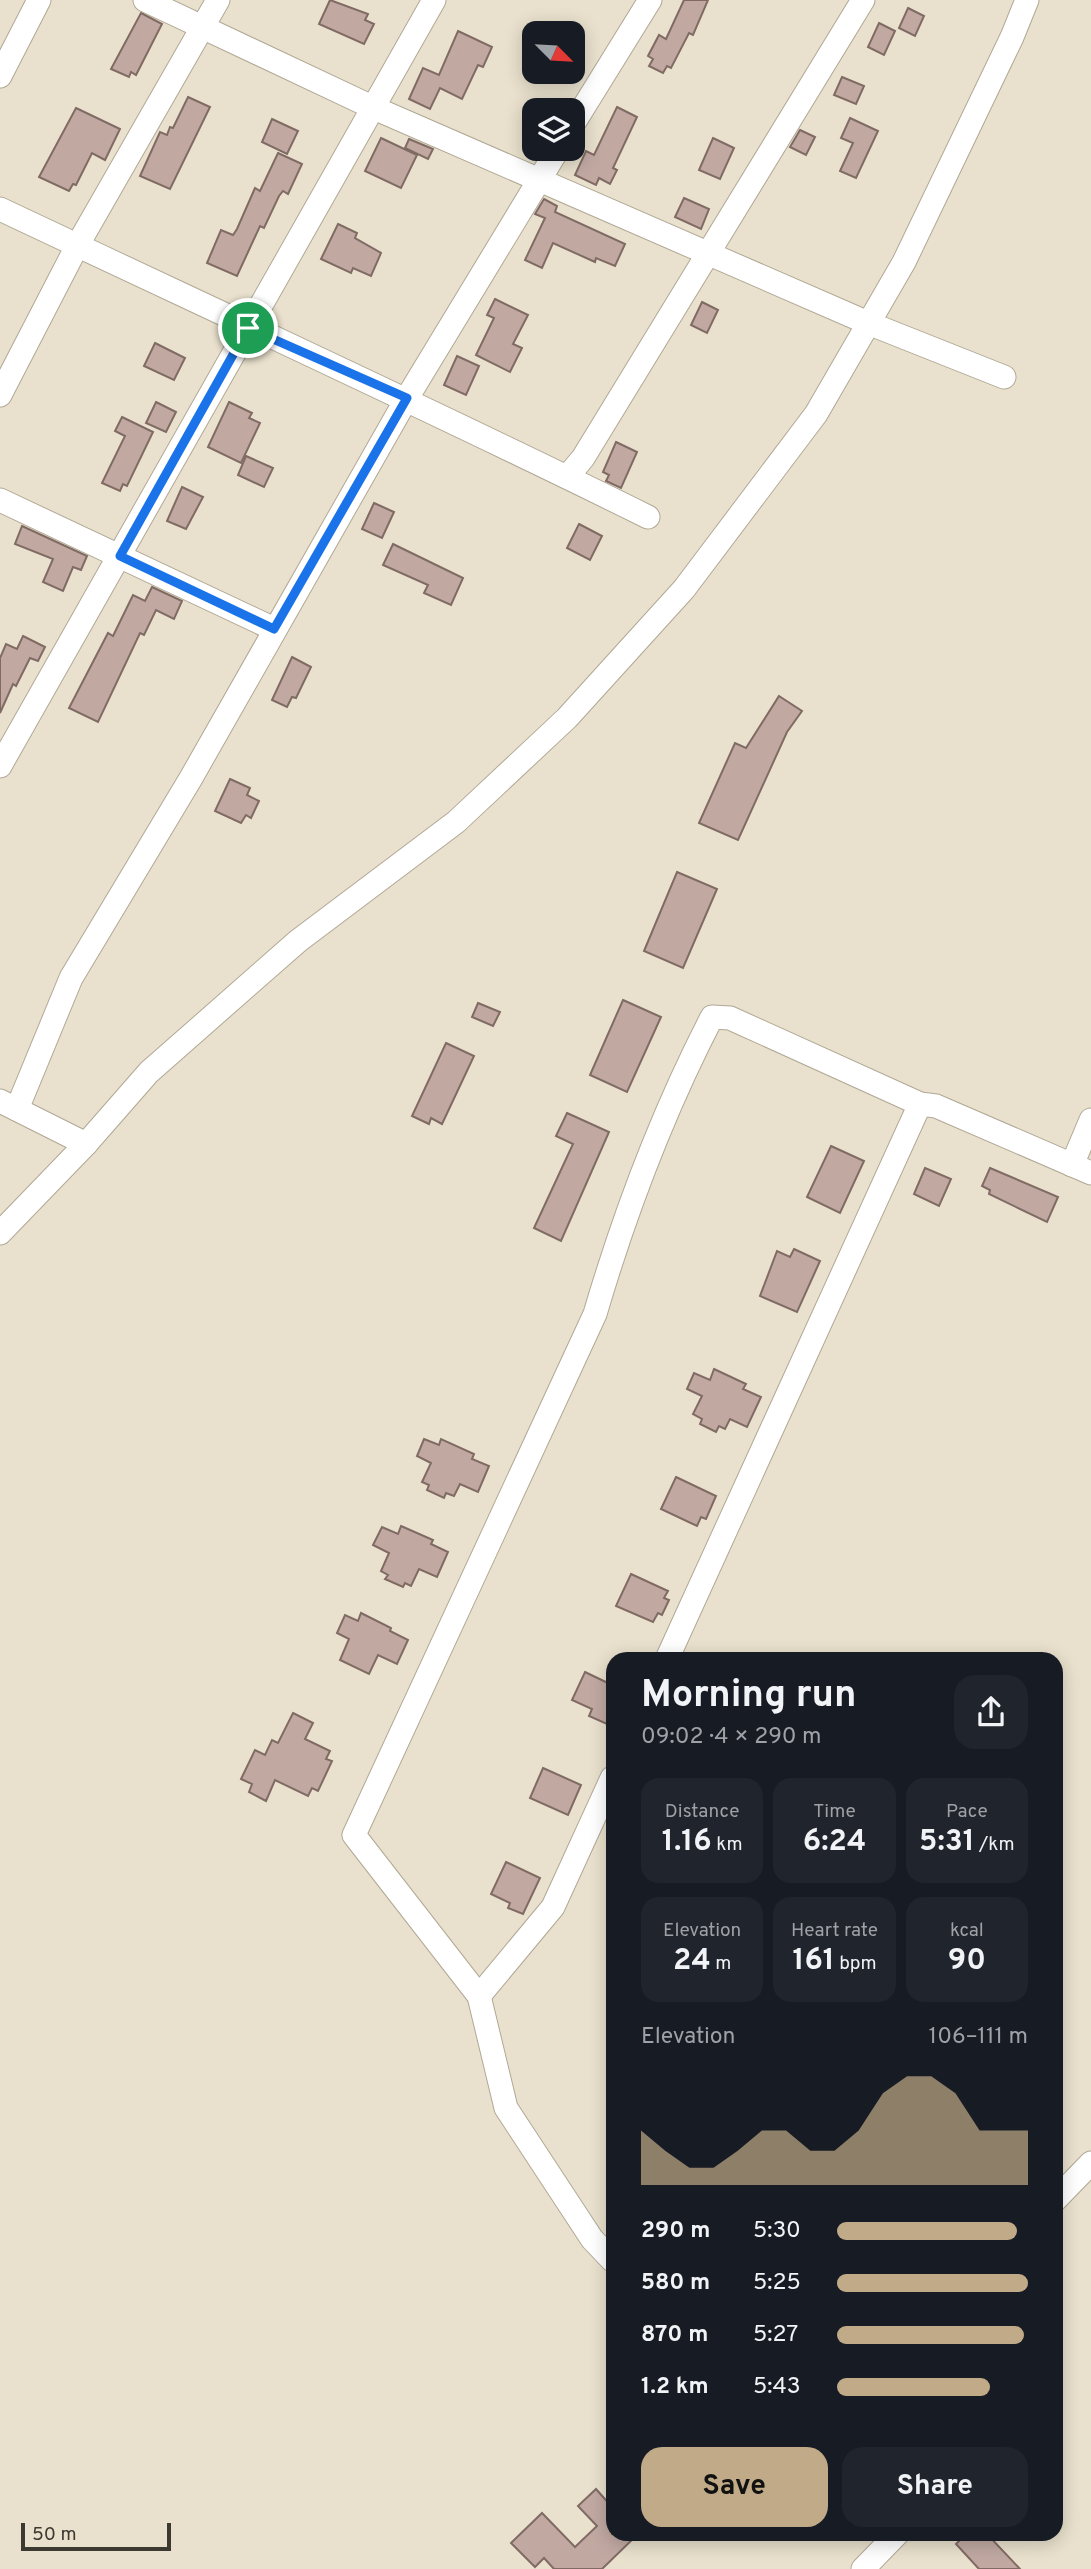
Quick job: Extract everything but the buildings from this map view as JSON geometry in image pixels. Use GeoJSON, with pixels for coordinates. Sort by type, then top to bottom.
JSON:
{"type":"FeatureCollection","features":[{"type":"Feature","properties":{"kind":"street"},"geometry":{"type":"LineString","coordinates":[[0,76],[39,0]]}},
{"type":"Feature","properties":{"kind":"street"},"geometry":{"type":"LineString","coordinates":[[145,0],[373,106],[868,323],[1004,377]]}},
{"type":"Feature","properties":{"kind":"street"},"geometry":{"type":"LineString","coordinates":[[0,395],[77,246],[218,0]]}},
{"type":"Feature","properties":{"kind":"street"},"geometry":{"type":"LineString","coordinates":[[0,766],[434,0]]}},
{"type":"Feature","properties":{"kind":"street"},"geometry":{"type":"LineString","coordinates":[[585,105],[650,0]]}},
{"type":"Feature","properties":{"kind":"street"},"geometry":{"type":"LineString","coordinates":[[567,477],[583,458],[863,0]]}},
{"type":"Feature","properties":{"kind":"street"},"geometry":{"type":"LineString","coordinates":[[0,1233],[149,1072],[298,941],[456,822],[567,718],[684,589],[816,414],[904,262],[1027,0]]}},
{"type":"Feature","properties":{"kind":"street"},"geometry":{"type":"LineString","coordinates":[[86,1143],[8,1105],[71,978],[191,778],[407,398],[551,161]]}},
{"type":"Feature","properties":{"kind":"street"},"geometry":{"type":"LineString","coordinates":[[0,209],[248,328],[407,398],[648,517]]}},
{"type":"Feature","properties":{"kind":"street"},"geometry":{"type":"LineString","coordinates":[[0,500],[120,555],[120,559],[274,629]]}},
{"type":"Feature","properties":{"kind":"street"},"geometry":{"type":"LineString","coordinates":[[606,2254],[592,2239],[506,2108],[480,1996],[354,1835],[595,1314],[613,1252],[675,1089],[712,1017],[730,1018],[920,1104],[936,1106],[1082,1169],[1091,1120]]}},
{"type":"Feature","properties":{"kind":"street"},"geometry":{"type":"LineString","coordinates":[[670,1652],[920,1104]]}},
{"type":"Feature","properties":{"kind":"street"},"geometry":{"type":"LineString","coordinates":[[480,1996],[553,1907],[606,1791]]}},
{"type":"Feature","properties":{"kind":"street"},"geometry":{"type":"LineString","coordinates":[[1063,2192],[1091,2163]]}},
{"type":"Feature","properties":{"kind":"street"},"geometry":{"type":"LineString","coordinates":[[863,2569],[890,2541]]}},
{"type":"Feature","properties":{"kind":"route"},"geometry":{"type":"LineString","coordinates":[[248,328],[407,398],[274,629],[120,559],[248,328]]}}]}
